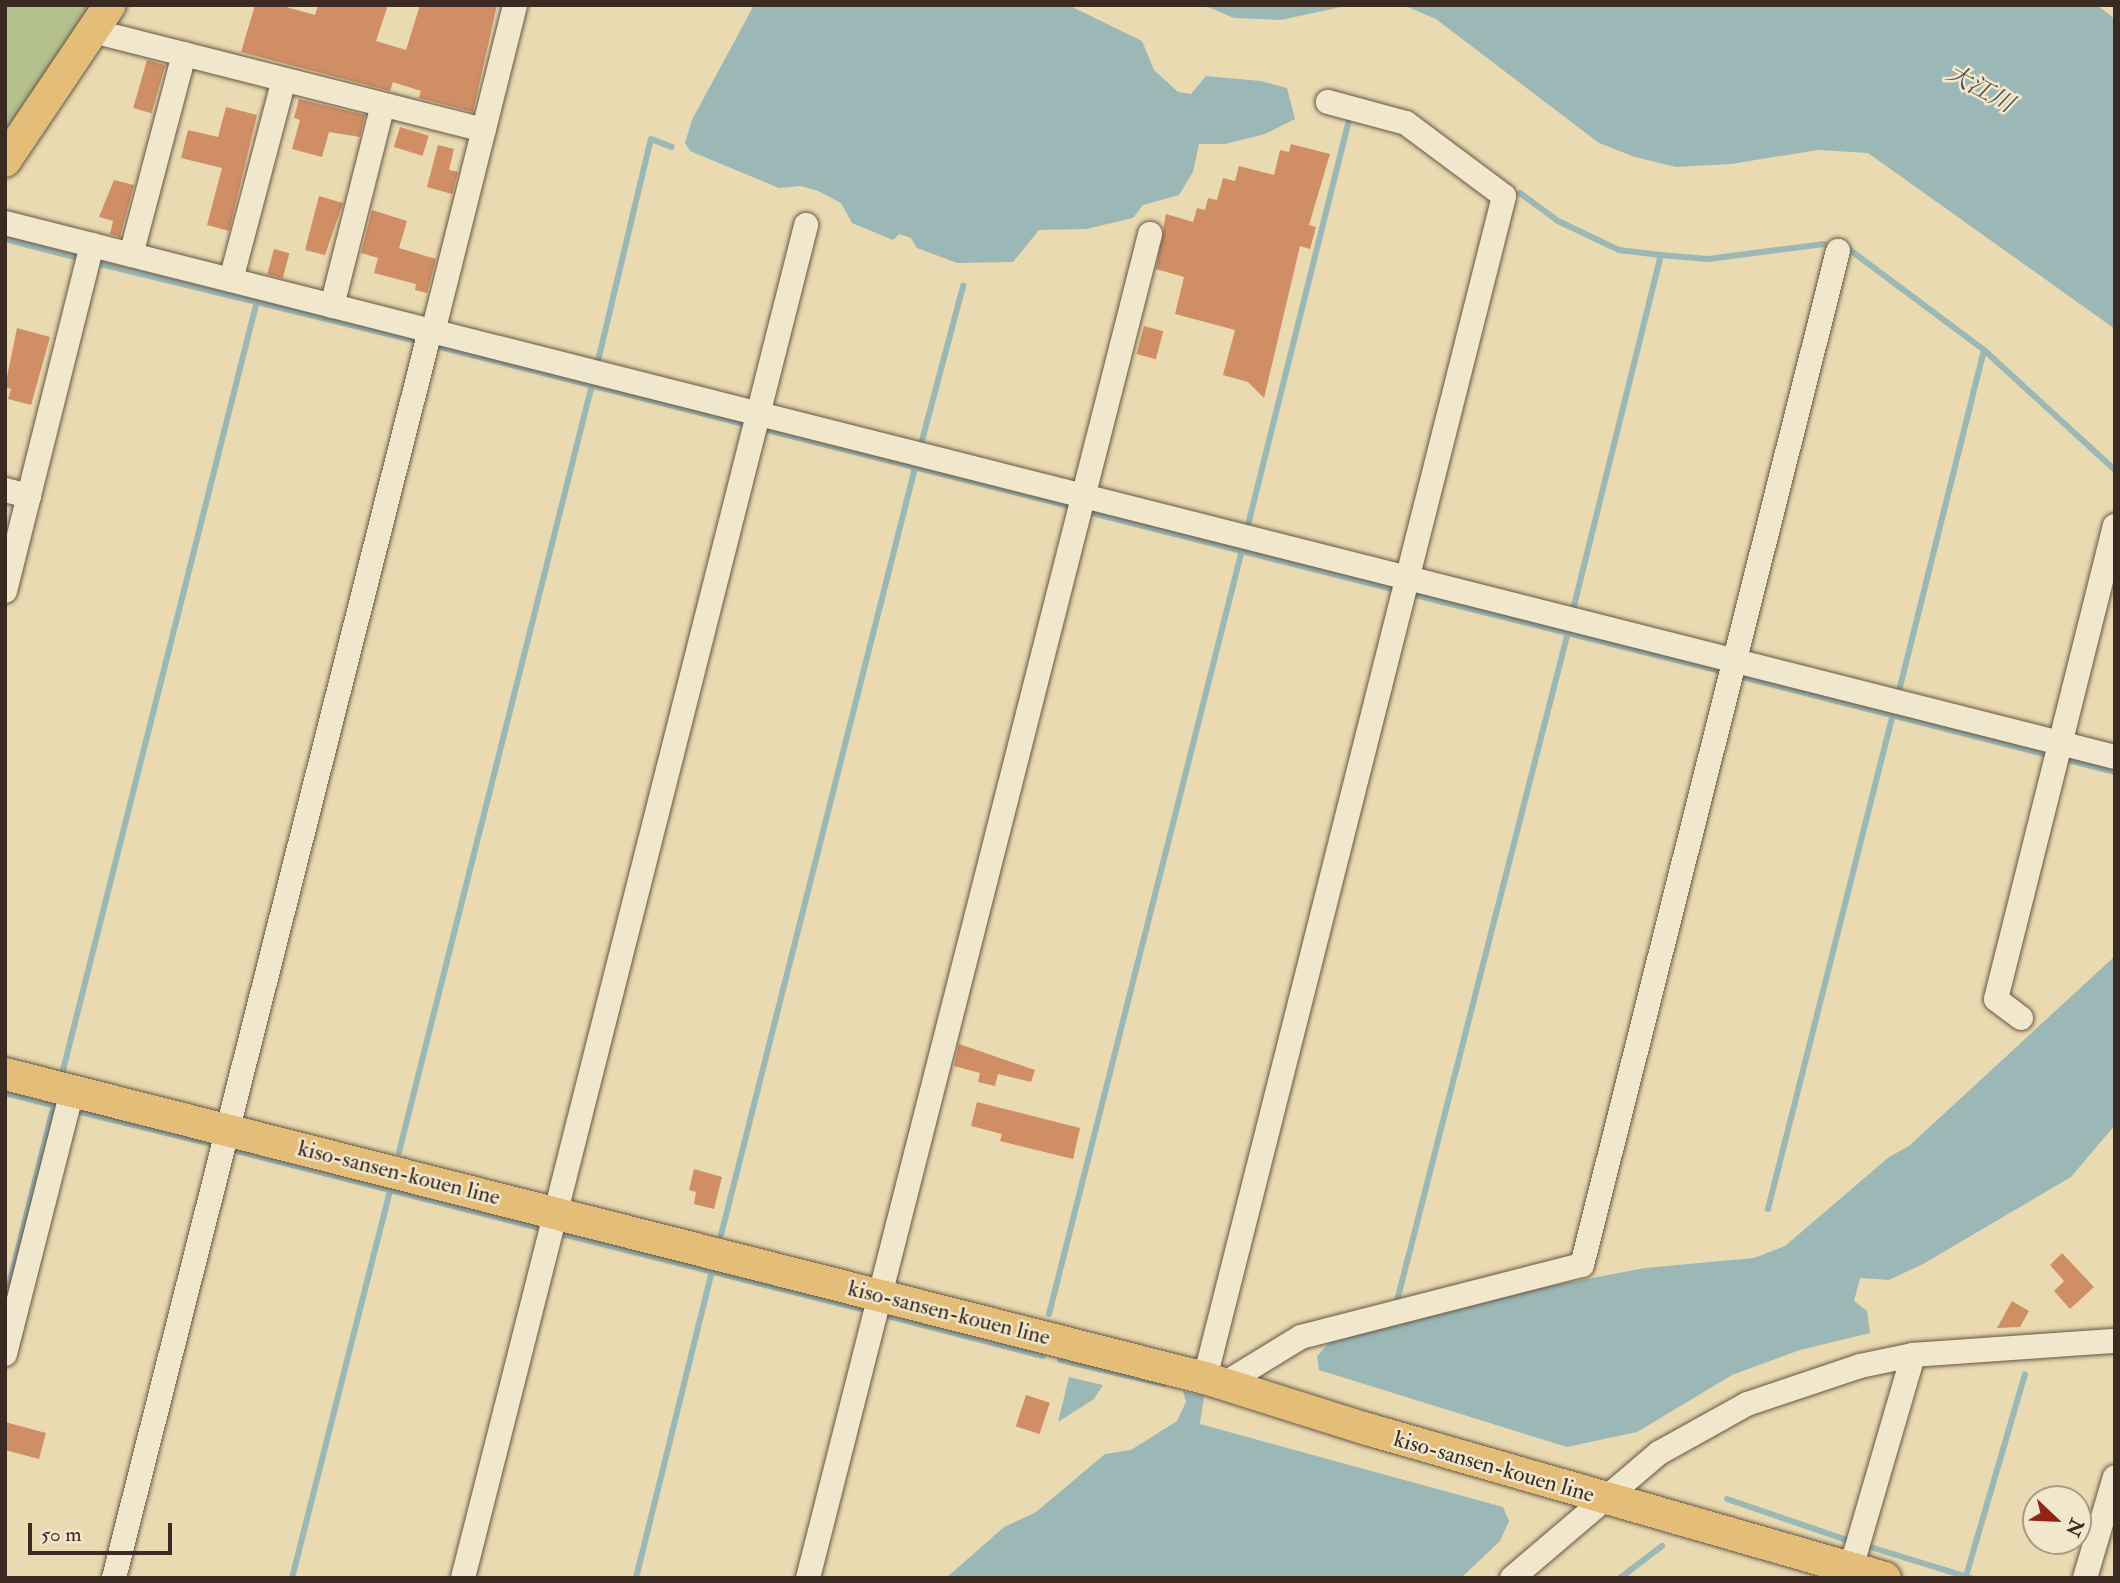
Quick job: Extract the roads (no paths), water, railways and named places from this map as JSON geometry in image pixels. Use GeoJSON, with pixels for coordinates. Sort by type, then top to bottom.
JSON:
{"type":"FeatureCollection","features":[{"type":"Feature","properties":{"kind":"main road"},"geometry":{"type":"LineString","coordinates":[[5,161],[110,5]]}},
{"type":"Feature","properties":{"kind":"main road","name":"kiso-sansen-kouen line"},"geometry":{"type":"LineString","coordinates":[[5,1074],[1214,1381],[1850,1573],[1885,1578]]}},
{"type":"Feature","properties":{"kind":"street"},"geometry":{"type":"LineString","coordinates":[[114,1578],[515,5]]}},
{"type":"Feature","properties":{"kind":"street"},"geometry":{"type":"LineString","coordinates":[[93,31],[484,130]]}},
{"type":"Feature","properties":{"kind":"street"},"geometry":{"type":"LineString","coordinates":[[131,255],[184,54]]}},
{"type":"Feature","properties":{"kind":"street"},"geometry":{"type":"LineString","coordinates":[[231,280],[284,80]]}},
{"type":"Feature","properties":{"kind":"street"},"geometry":{"type":"LineString","coordinates":[[1214,1381],[1408,579],[1504,196],[1406,123],[1328,102]]}},
{"type":"Feature","properties":{"kind":"street"},"geometry":{"type":"LineString","coordinates":[[332,306],[383,105]]}},
{"type":"Feature","properties":{"kind":"street"},"geometry":{"type":"LineString","coordinates":[[5,223],[2115,757]]}},
{"type":"Feature","properties":{"kind":"street"},"geometry":{"type":"LineString","coordinates":[[463,1578],[806,225]]}},
{"type":"Feature","properties":{"kind":"street"},"geometry":{"type":"LineString","coordinates":[[808,1578],[1150,234]]}},
{"type":"Feature","properties":{"kind":"street"},"geometry":{"type":"LineString","coordinates":[[6,585],[92,245]]}},
{"type":"Feature","properties":{"kind":"street"},"geometry":{"type":"LineString","coordinates":[[1214,1381],[1301,1337],[1582,1265],[1838,251]]}},
{"type":"Feature","properties":{"kind":"street"},"geometry":{"type":"LineString","coordinates":[[5,490],[29,496]]}},
{"type":"Feature","properties":{"kind":"street"},"geometry":{"type":"LineString","coordinates":[[2021,1018],[1996,999],[2115,526]]}},
{"type":"Feature","properties":{"kind":"street"},"geometry":{"type":"LineString","coordinates":[[5,1354],[72,1091]]}},
{"type":"Feature","properties":{"kind":"street"},"geometry":{"type":"LineString","coordinates":[[1512,1578],[1659,1452],[1747,1404],[1860,1366],[1913,1355],[2115,1341]]}},
{"type":"Feature","properties":{"kind":"street"},"geometry":{"type":"LineString","coordinates":[[1850,1573],[1913,1355]]}},
{"type":"Feature","properties":{"kind":"street"},"geometry":{"type":"LineString","coordinates":[[2085,1578],[2115,1477]]}},
{"type":"Feature","properties":{"kind":"water"},"geometry":{"type":"Polygon","coordinates":[[[754,5],[1068,5],[1142,41],[1154,70],[1178,92],[1191,94],[1206,76],[1260,81],[1287,88],[1295,119],[1265,134],[1225,144],[1199,144],[1193,172],[1179,195],[1143,205],[1133,218],[1086,229],[1039,230],[1013,262],[957,263],[917,248],[911,238],[899,234],[893,240],[852,223],[841,203],[818,191],[801,186],[779,188],[690,151],[685,143],[692,120],[754,5]]]}},
{"type":"Feature","properties":{"kind":"water"},"geometry":{"type":"Polygon","coordinates":[[[1203,5],[1350,5],[1281,20],[1234,18],[1203,5]]]}},
{"type":"Feature","properties":{"kind":"water","name":"大江川"},"geometry":{"type":"Polygon","coordinates":[[[1403,5],[2097,5],[2115,19],[2115,329],[1868,153],[1818,150],[1731,164],[1676,167],[1635,157],[1599,143],[1436,19],[1403,5]]]}},
{"type":"Feature","properties":{"kind":"water"},"geometry":{"type":"Polygon","coordinates":[[[2115,956],[2115,1125],[2071,1177],[1923,1264],[1889,1280],[1860,1278],[1854,1301],[1867,1311],[1870,1333],[1800,1350],[1732,1375],[1637,1432],[1567,1447],[1319,1370],[1317,1356],[1329,1343],[1492,1297],[1645,1268],[1754,1258],[1785,1246],[1889,1157],[1909,1146],[2115,956]]]}},
{"type":"Feature","properties":{"kind":"water"},"geometry":{"type":"Polygon","coordinates":[[[1069,1377],[1103,1385],[1094,1399],[1058,1422],[1069,1377]]]}},
{"type":"Feature","properties":{"kind":"water"},"geometry":{"type":"Polygon","coordinates":[[[1183,1391],[1204,1396],[1200,1424],[1503,1507],[1509,1521],[1500,1541],[1461,1578],[946,1578],[1004,1527],[1036,1512],[1105,1454],[1131,1450],[1177,1421],[1186,1402],[1183,1391]]]}},
{"type":"Feature","properties":{"kind":"waterway"},"geometry":{"type":"LineString","coordinates":[[1247,529],[1350,115]]}},
{"type":"Feature","properties":{"kind":"waterway"},"geometry":{"type":"LineString","coordinates":[[597,365],[651,139],[672,147]]}},
{"type":"Feature","properties":{"kind":"waterway"},"geometry":{"type":"LineString","coordinates":[[1520,193],[1558,221],[1619,250],[1661,255]]}},
{"type":"Feature","properties":{"kind":"waterway"},"geometry":{"type":"LineString","coordinates":[[5,239],[78,258]]}},
{"type":"Feature","properties":{"kind":"waterway"},"geometry":{"type":"LineString","coordinates":[[1573,610],[1661,255],[1708,259],[1824,244]]}},
{"type":"Feature","properties":{"kind":"waterway"},"geometry":{"type":"LineString","coordinates":[[1850,250],[1984,350],[1898,694]]}},
{"type":"Feature","properties":{"kind":"waterway"},"geometry":{"type":"LineString","coordinates":[[96,263],[416,341]]}},
{"type":"Feature","properties":{"kind":"waterway"},"geometry":{"type":"LineString","coordinates":[[920,448],[963,286]]}},
{"type":"Feature","properties":{"kind":"waterway"},"geometry":{"type":"LineString","coordinates":[[63,1070],[256,305]]}},
{"type":"Feature","properties":{"kind":"waterway"},"geometry":{"type":"LineString","coordinates":[[436,346],[745,424]]}},
{"type":"Feature","properties":{"kind":"waterway"},"geometry":{"type":"LineString","coordinates":[[1984,350],[2115,470]]}},
{"type":"Feature","properties":{"kind":"waterway"},"geometry":{"type":"LineString","coordinates":[[399,1152],[593,381]]}},
{"type":"Feature","properties":{"kind":"waterway"},"geometry":{"type":"LineString","coordinates":[[763,429],[1069,506]]}},
{"type":"Feature","properties":{"kind":"waterway"},"geometry":{"type":"LineString","coordinates":[[721,1235],[916,464]]}},
{"type":"Feature","properties":{"kind":"waterway"},"geometry":{"type":"LineString","coordinates":[[1088,512],[1393,589]]}},
{"type":"Feature","properties":{"kind":"waterway"},"geometry":{"type":"LineString","coordinates":[[1049,1314],[1243,546]]}},
{"type":"Feature","properties":{"kind":"waterway"},"geometry":{"type":"LineString","coordinates":[[1415,595],[1720,671]]}},
{"type":"Feature","properties":{"kind":"waterway"},"geometry":{"type":"LineString","coordinates":[[1397,1301],[1569,628]]}},
{"type":"Feature","properties":{"kind":"waterway"},"geometry":{"type":"LineString","coordinates":[[1738,676],[2047,755]]}},
{"type":"Feature","properties":{"kind":"waterway"},"geometry":{"type":"LineString","coordinates":[[1768,1209],[1894,710]]}},
{"type":"Feature","properties":{"kind":"waterway"},"geometry":{"type":"LineString","coordinates":[[2064,759],[2115,772]]}},
{"type":"Feature","properties":{"kind":"waterway"},"geometry":{"type":"LineString","coordinates":[[5,1093],[56,1106]]}},
{"type":"Feature","properties":{"kind":"waterway"},"geometry":{"type":"LineString","coordinates":[[5,1301],[54,1105]]}},
{"type":"Feature","properties":{"kind":"waterway"},"geometry":{"type":"LineString","coordinates":[[76,1111],[211,1144]]}},
{"type":"Feature","properties":{"kind":"waterway"},"geometry":{"type":"LineString","coordinates":[[233,1150],[542,1229]]}},
{"type":"Feature","properties":{"kind":"waterway"},"geometry":{"type":"LineString","coordinates":[[292,1578],[390,1190]]}},
{"type":"Feature","properties":{"kind":"waterway"},"geometry":{"type":"LineString","coordinates":[[558,1233],[868,1311]]}},
{"type":"Feature","properties":{"kind":"waterway"},"geometry":{"type":"LineString","coordinates":[[636,1578],[712,1272]]}},
{"type":"Feature","properties":{"kind":"waterway"},"geometry":{"type":"LineString","coordinates":[[884,1315],[1043,1356]]}},
{"type":"Feature","properties":{"kind":"waterway"},"geometry":{"type":"LineString","coordinates":[[1060,1360],[1164,1384]]}},
{"type":"Feature","properties":{"kind":"waterway"},"geometry":{"type":"LineString","coordinates":[[1966,1576],[2025,1374]]}},
{"type":"Feature","properties":{"kind":"waterway"},"geometry":{"type":"LineString","coordinates":[[1727,1499],[1850,1541]]}},
{"type":"Feature","properties":{"kind":"waterway"},"geometry":{"type":"LineString","coordinates":[[1620,1578],[1662,1546]]}},
{"type":"Feature","properties":{"kind":"waterway"},"geometry":{"type":"LineString","coordinates":[[1867,1546],[1971,1578]]}}]}
